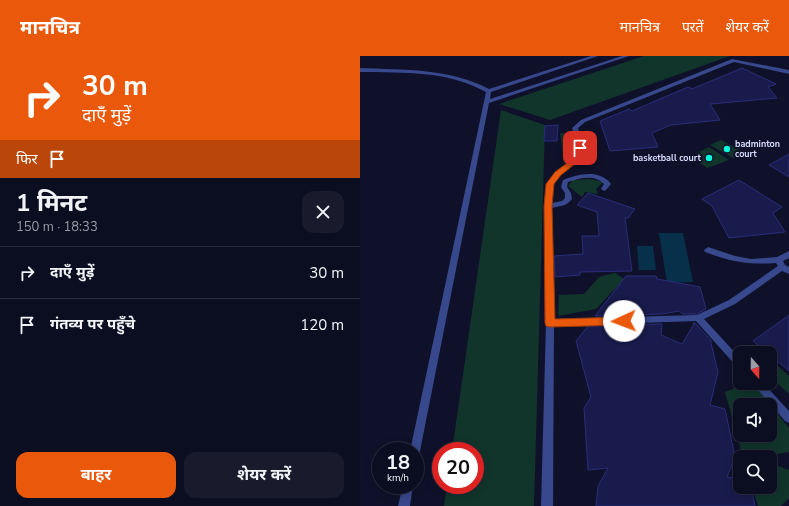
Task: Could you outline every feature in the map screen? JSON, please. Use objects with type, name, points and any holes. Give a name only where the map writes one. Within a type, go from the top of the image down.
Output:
[{"type":"street","points":[[360,70],[438,74],[468,80],[489,91],[596,56]]},
{"type":"street","points":[[487,102],[627,56]]},
{"type":"street","points":[[547,506],[550,323],[548,206],[550,184],[558,174],[573,162],[580,148],[575,128],[583,121],[734,60],[789,72]]},
{"type":"street","points":[[417,442],[489,91]]},
{"type":"street","points":[[548,206],[564,203],[569,199],[568,193],[564,187],[565,181],[574,178],[597,176],[604,179],[608,184],[604,189]]},
{"type":"street","points":[[708,250],[732,260],[783,266]]},
{"type":"street","points":[[550,323],[698,318],[732,302],[783,266],[789,254]]},
{"type":"street","points":[[698,318],[733,356]]},
{"type":"street","points":[[763,390],[789,418]]},
{"type":"street","points":[[404,506],[406,494]]},
{"type":"green space","points":[[644,56],[730,56],[550,120],[499,104]]},
{"type":"green space","points":[[501,110],[545,125],[534,506],[444,506],[446,494],[484,494],[484,442],[453,442]]},
{"type":"green space","points":[[560,133],[573,135],[576,148],[564,165]]},
{"type":"green space","name":"badminton court","points":[[721,140],[744,152],[733,158],[710,145]]},
{"type":"green space","name":"basketball court","points":[[709,147],[729,160],[707,168],[691,156]]},
{"type":"green space","points":[[590,179],[603,182],[596,189],[598,194],[585,192],[582,197],[568,186],[573,180]]},
{"type":"green space","points":[[615,273],[624,279],[596,309],[558,316],[559,295],[584,294],[599,277]]},
{"type":"green space","points":[[777,365],[789,376],[789,394],[777,383]]},
{"type":"green space","points":[[733,389],[759,390],[765,398],[733,398],[733,421],[725,392]]},
{"type":"green space","points":[[777,413],[789,428],[789,452],[777,454],[777,450],[741,450],[739,442],[777,442]]},
{"type":"green space","points":[[777,466],[789,470],[789,498],[781,506],[758,506],[754,494],[777,494]]},
{"type":"water","points":[[659,233],[683,233],[693,282],[667,283]]},
{"type":"water","points":[[637,246],[653,246],[656,270],[639,270]]},
{"type":"building","points":[[742,68],[776,84],[768,87],[777,98],[710,104],[720,120],[671,125],[652,133],[658,147],[610,151],[600,121],[629,109],[632,111],[688,87],[692,89]]},
{"type":"building","points":[[558,125],[557,141],[544,141],[545,126]]},
{"type":"building","points":[[789,154],[789,177],[769,165]]},
{"type":"building","points":[[739,180],[782,207],[773,213],[785,232],[729,238],[712,206],[702,199]]},
{"type":"building","points":[[588,193],[635,209],[628,218],[625,218],[632,271],[580,272],[580,275],[555,277],[554,256],[583,254],[582,236],[599,236],[597,212],[577,205]]},
{"type":"building","points":[[626,276],[656,276],[657,279],[700,287],[706,309],[697,314],[683,314],[679,311],[662,314],[595,316]]},
{"type":"building","points":[[789,315],[789,371],[777,361],[777,346],[759,346],[753,341]]},
{"type":"building","points":[[693,323],[695,323],[711,340],[718,372],[710,405],[725,409],[734,450],[733,462],[727,477],[733,478],[733,494],[752,494],[755,506],[596,506],[598,486],[608,468],[588,470],[584,408],[591,397],[576,341],[588,326],[662,324],[661,335],[682,344],[694,324]]},
{"type":"place","name":"badminton court","points":[[727,149]]},
{"type":"place","name":"basketball court","points":[[709,158]]},
{"type":"route","points":[[580,148],[573,162],[558,174],[550,184],[548,206],[550,323],[624,321]]}]
